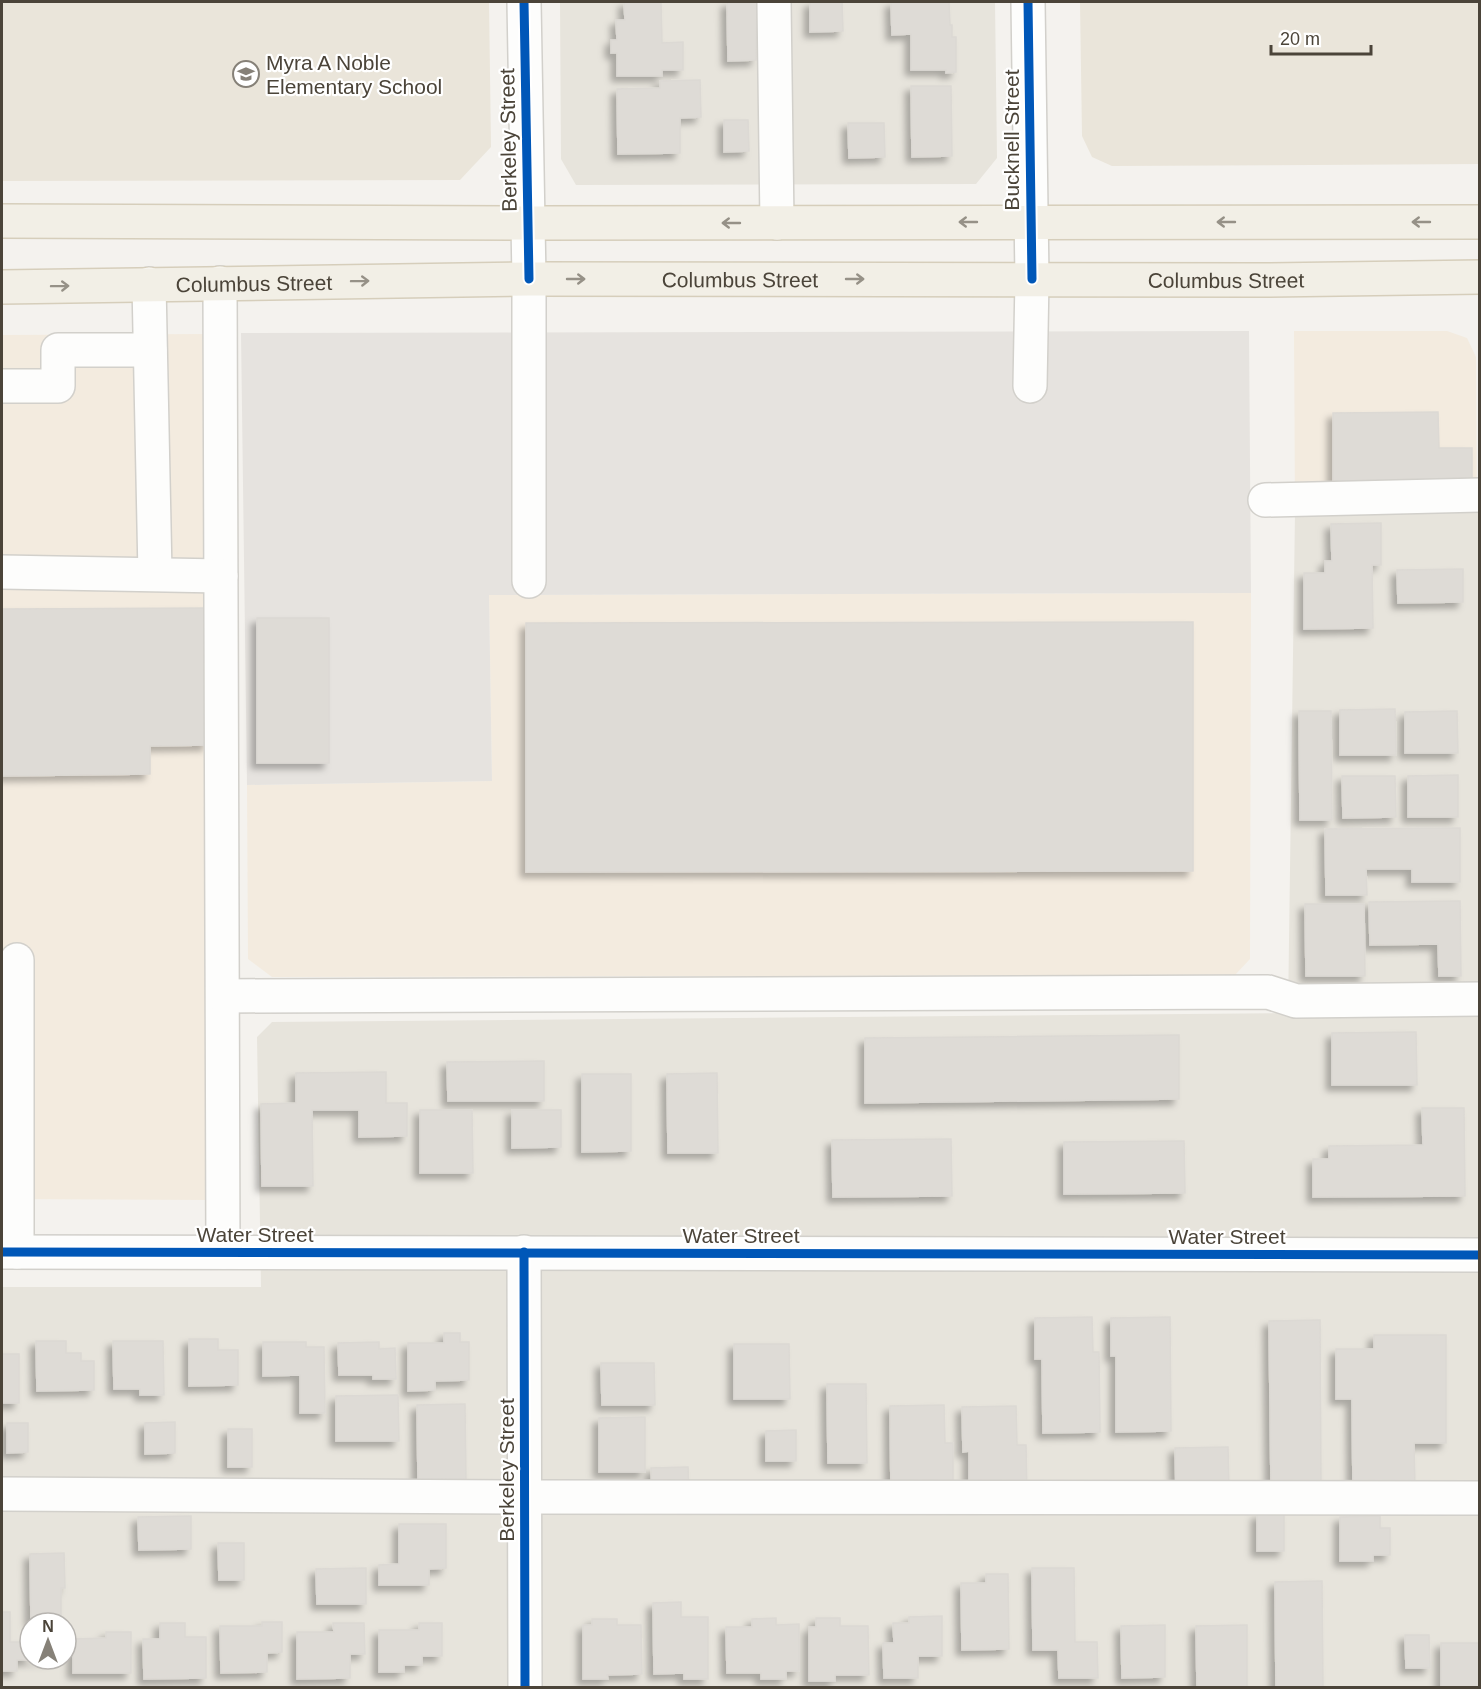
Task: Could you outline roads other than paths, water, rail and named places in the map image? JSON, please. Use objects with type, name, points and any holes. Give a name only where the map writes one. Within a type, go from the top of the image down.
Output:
[{"type":"main road","points":[[2,220],[528,223],[1479,222]]},
{"type":"main road","name":"Columbus Street","points":[[2,287],[529,279],[1264,280],[1479,277]]},
{"type":"street","name":"Berkeley Street","points":[[524,2],[529,279],[530,581]]},
{"type":"street","points":[[774,2],[777,223]]},
{"type":"street","name":"Bucknell Street","points":[[1029,2],[1032,279],[1030,386]]},
{"type":"street","points":[[220,283],[223,1252]]},
{"type":"street","points":[[149,284],[155,574]]},
{"type":"street","points":[[2,386],[58,386],[58,350],[150,350]]},
{"type":"street","points":[[1265,500],[1479,495]]},
{"type":"street","points":[[2,572],[221,576]]},
{"type":"street","points":[[9,1252],[9,1172],[17,960]]},
{"type":"street","points":[[223,996],[1268,992],[1296,1001],[1479,999]]},
{"type":"street","name":"Water Street","points":[[9,1252],[1479,1255]]},
{"type":"street","name":"Berkeley Street","points":[[524,1252],[525,1688]]},
{"type":"street","points":[[2,1494],[1479,1498]]},
{"type":"place","name":"Myra A Noble Elementary School","points":[[246,74]]}]
